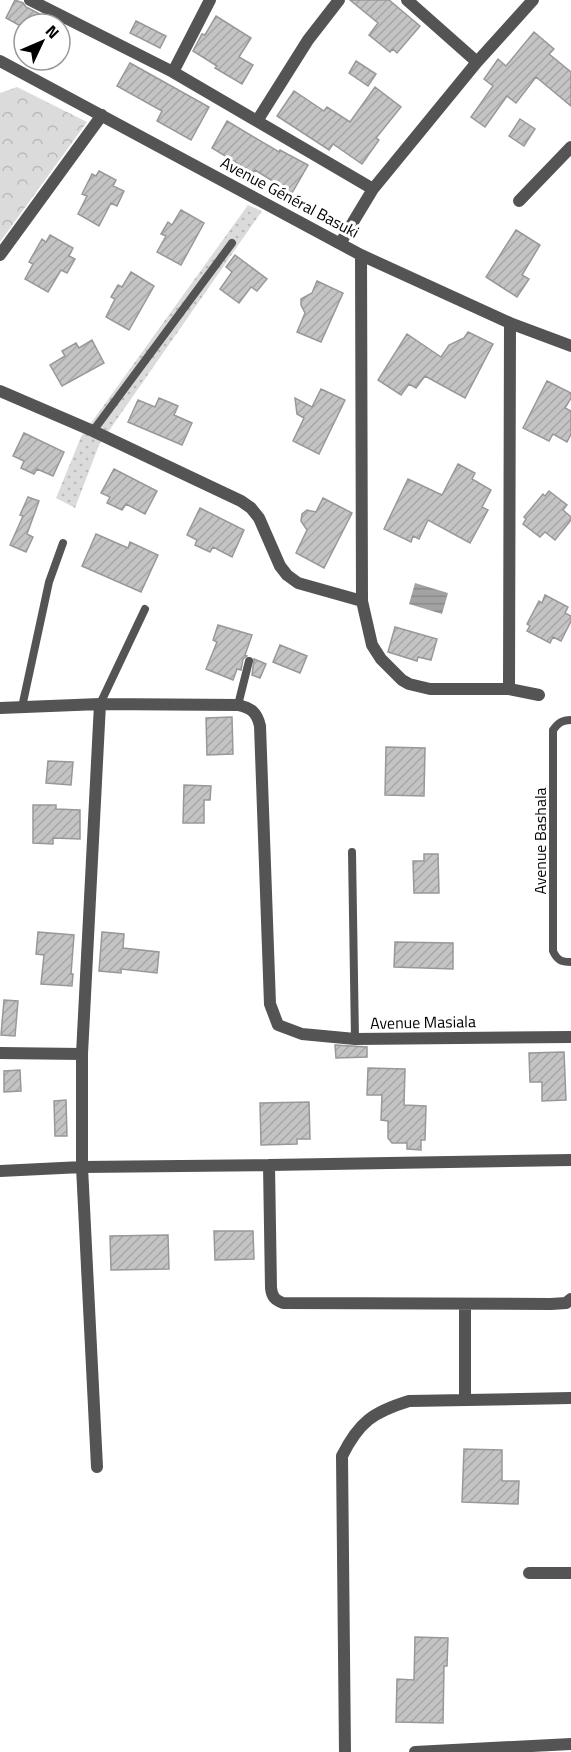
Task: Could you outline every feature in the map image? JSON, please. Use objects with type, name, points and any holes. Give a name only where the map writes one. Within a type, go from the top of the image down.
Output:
[{"type":"street","points":[[30,0],[173,72],[373,189]]},
{"type":"street","points":[[173,72],[210,0]]},
{"type":"street","points":[[257,121],[308,40],[339,0]]},
{"type":"street","points":[[406,0],[477,62]]},
{"type":"street","points":[[341,242],[373,189],[477,62],[533,0]]},
{"type":"street","name":"Avenue Général Basuki","points":[[0,61],[362,255],[510,323],[571,346]]},
{"type":"street","points":[[0,255],[102,115]]},
{"type":"street","points":[[519,201],[565,161],[571,147]]},
{"type":"street","points":[[362,255],[362,601],[372,645],[381,659],[409,684],[430,689],[509,689],[539,695]]},
{"type":"street","points":[[509,689],[510,323]]},
{"type":"street","points":[[0,391],[93,431],[241,501],[259,518],[280,566],[287,575],[298,583],[362,601]]},
{"type":"street","points":[[98,1467],[82,1167],[82,1054],[100,704]]},
{"type":"street","points":[[0,708],[100,704],[238,705]]},
{"type":"street","name":"Avenue Masiala","points":[[238,705],[250,708],[258,716],[260,726],[270,1004],[278,1025],[302,1034],[355,1039],[571,1036]]},
{"type":"street","points":[[0,1053],[82,1054]]},
{"type":"street","points":[[0,1171],[82,1167],[571,1160]]},
{"type":"street","points":[[269,1166],[271,1288],[272,1295],[277,1301],[283,1303],[465,1305],[551,1304],[566,1303],[571,1299]]},
{"type":"street","points":[[465,1305],[465,1400]]},
{"type":"street","points":[[345,1752],[342,1456],[351,1438],[363,1423],[385,1408],[409,1401],[571,1398]]},
{"type":"street","points":[[529,1573],[571,1574]]},
{"type":"street","points":[[415,1752],[571,1744]]},
{"type":"lane","points":[[93,431],[232,243]]},
{"type":"lane","points":[[22,707],[49,582],[63,543]]},
{"type":"lane","points":[[100,704],[145,609]]},
{"type":"lane","points":[[238,705],[249,661]]},
{"type":"lane","name":"Avenue Bashala","points":[[571,720],[557,724],[553,730],[553,951],[556,958],[562,962],[571,962]]},
{"type":"lane","points":[[352,852],[355,1039]]},
{"type":"green space","points":[[17,87],[87,122],[0,242],[0,93]]},
{"type":"green space","points":[[248,205],[262,211],[99,445],[75,508],[56,498],[81,437]]},
{"type":"shaded area","points":[[415,583],[448,593],[442,614],[409,604]]},
{"type":"building","points":[[15,0],[36,12],[12,12],[12,21],[6,18]]},
{"type":"building","points":[[350,0],[389,0],[420,26],[397,53],[393,49],[390,52],[369,35],[378,23]]},
{"type":"building","points":[[216,16],[251,38],[239,57],[253,65],[242,84],[215,68],[217,66],[193,51],[202,34],[205,35]]},
{"type":"building","points":[[136,21],[166,36],[160,48],[130,33]]},
{"type":"building","points":[[534,32],[554,49],[549,54],[571,72],[571,106],[536,77],[516,103],[507,96],[485,127],[471,117],[493,86],[484,79],[498,59],[506,66]]},
{"type":"building","points":[[356,61],[376,74],[368,86],[349,73]]},
{"type":"building","points":[[130,63],[209,107],[191,140],[157,121],[162,111],[117,86]]},
{"type":"building","points":[[375,87],[401,107],[376,138],[379,140],[362,164],[333,144],[329,150],[277,116],[294,91],[324,111],[327,107],[350,122]]},
{"type":"building","points":[[520,119],[535,129],[524,146],[509,136]]},
{"type":"building","points":[[227,121],[279,152],[280,150],[308,165],[292,193],[255,170],[253,173],[212,148]]},
{"type":"building","points":[[99,171],[116,180],[113,186],[124,191],[117,206],[111,203],[99,226],[78,214],[87,196],[82,194],[92,174],[96,176]]},
{"type":"building","points":[[181,210],[204,223],[181,265],[157,252],[166,236],[161,234],[168,222],[172,225]]},
{"type":"building","points":[[516,230],[540,245],[522,275],[529,279],[517,297],[486,277]]},
{"type":"building","points":[[50,235],[73,248],[69,256],[75,259],[67,273],[61,270],[48,292],[25,279],[33,264],[29,262],[42,239],[46,242]]},
{"type":"building","points":[[235,255],[267,279],[257,291],[251,287],[239,303],[220,289],[232,272],[226,267]]},
{"type":"building","points":[[131,272],[154,286],[129,330],[106,317],[115,299],[111,297],[118,285],[122,287]]},
{"type":"building","points":[[317,281],[343,293],[321,342],[297,332],[305,313],[301,299],[312,293]]},
{"type":"building","points":[[468,332],[493,344],[465,398],[425,376],[416,388],[409,384],[401,395],[378,380],[407,334],[441,357],[449,345],[464,338]]},
{"type":"building","points":[[92,340],[104,363],[62,386],[50,365],[65,356],[62,351],[76,343],[79,348]]},
{"type":"building","points":[[547,381],[571,393],[571,398],[565,408],[571,411],[571,434],[567,442],[553,434],[549,441],[523,428]]},
{"type":"building","points":[[321,389],[345,400],[319,454],[293,441],[304,418],[297,414],[295,398],[312,407]]},
{"type":"building","points":[[159,398],[178,406],[174,415],[192,423],[182,445],[128,422],[138,400],[155,407]]},
{"type":"building","points":[[24,433],[64,452],[53,476],[37,469],[34,474],[21,468],[24,461],[13,456]]},
{"type":"building","points":[[458,464],[475,473],[472,479],[491,490],[482,507],[488,510],[470,543],[428,520],[419,539],[413,536],[411,542],[384,529],[408,479],[442,495]]},
{"type":"building","points":[[114,469],[157,491],[145,514],[126,504],[122,510],[107,503],[110,497],[101,493]]},
{"type":"building","points":[[549,491],[567,505],[563,510],[571,517],[555,540],[545,532],[540,537],[523,524],[526,519],[524,517],[543,494],[545,496]]},
{"type":"building","points":[[28,497],[39,501],[27,534],[33,537],[26,552],[10,545],[23,516],[20,515]]},
{"type":"building","points":[[323,498],[352,513],[324,568],[296,553],[307,530],[301,521],[302,514],[307,510],[316,512]]},
{"type":"building","points":[[200,508],[244,530],[232,557],[213,547],[210,552],[195,545],[197,540],[187,535]]},
{"type":"building","points":[[96,534],[128,548],[130,542],[158,555],[141,592],[82,566]]},
{"type":"building","points":[[545,595],[568,607],[565,613],[571,616],[571,621],[561,641],[553,637],[550,643],[527,631],[530,626],[527,624],[539,601],[542,603]]},
{"type":"building","points":[[218,625],[252,635],[245,655],[247,656],[243,659],[241,670],[237,669],[233,680],[206,669],[217,642],[213,640]]},
{"type":"building","points":[[395,627],[437,639],[431,660],[418,657],[417,661],[388,652]]},
{"type":"building","points":[[280,645],[307,656],[300,673],[273,662]]},
{"type":"building","points":[[254,659],[266,664],[260,678],[252,675]]},
{"type":"building","points":[[232,717],[233,754],[207,755],[206,718]]},
{"type":"building","points":[[386,747],[425,748],[424,796],[385,795]]},
{"type":"building","points":[[48,761],[73,762],[71,785],[46,783]]},
{"type":"building","points":[[184,785],[211,786],[210,800],[204,800],[204,823],[183,823]]},
{"type":"building","points":[[33,805],[56,805],[56,809],[80,810],[80,839],[53,838],[53,844],[33,843]]},
{"type":"building","points":[[424,854],[438,854],[439,893],[414,893],[413,861],[424,861]]},
{"type":"building","points":[[38,932],[74,935],[72,986],[41,984],[44,955],[36,954]]},
{"type":"building","points":[[102,932],[124,934],[123,948],[159,952],[157,973],[121,969],[121,973],[99,971]]},
{"type":"building","points":[[395,942],[453,943],[453,969],[394,967]]},
{"type":"building","points":[[4,1000],[18,1001],[15,1036],[1,1035]]},
{"type":"building","points":[[335,1045],[367,1047],[367,1057],[336,1058]]},
{"type":"building","points":[[564,1052],[566,1100],[542,1101],[542,1082],[530,1082],[529,1053]]},
{"type":"building","points":[[368,1068],[405,1069],[404,1105],[426,1106],[425,1140],[421,1140],[421,1150],[407,1149],[407,1143],[392,1143],[388,1138],[388,1121],[381,1120],[382,1095],[367,1095]]},
{"type":"building","points":[[20,1070],[21,1091],[4,1092],[4,1071]]},
{"type":"building","points":[[66,1100],[67,1136],[55,1136],[54,1101]]},
{"type":"building","points":[[309,1102],[310,1139],[297,1139],[297,1144],[261,1145],[260,1103]]},
{"type":"building","points":[[214,1231],[253,1231],[254,1259],[215,1260]]},
{"type":"building","points":[[168,1235],[169,1269],[111,1270],[110,1236]]},
{"type":"building","points":[[464,1449],[502,1450],[502,1481],[519,1481],[518,1504],[462,1502]]},
{"type":"building","points":[[415,1637],[448,1638],[447,1666],[444,1666],[443,1723],[396,1722],[397,1679],[414,1680]]}]
